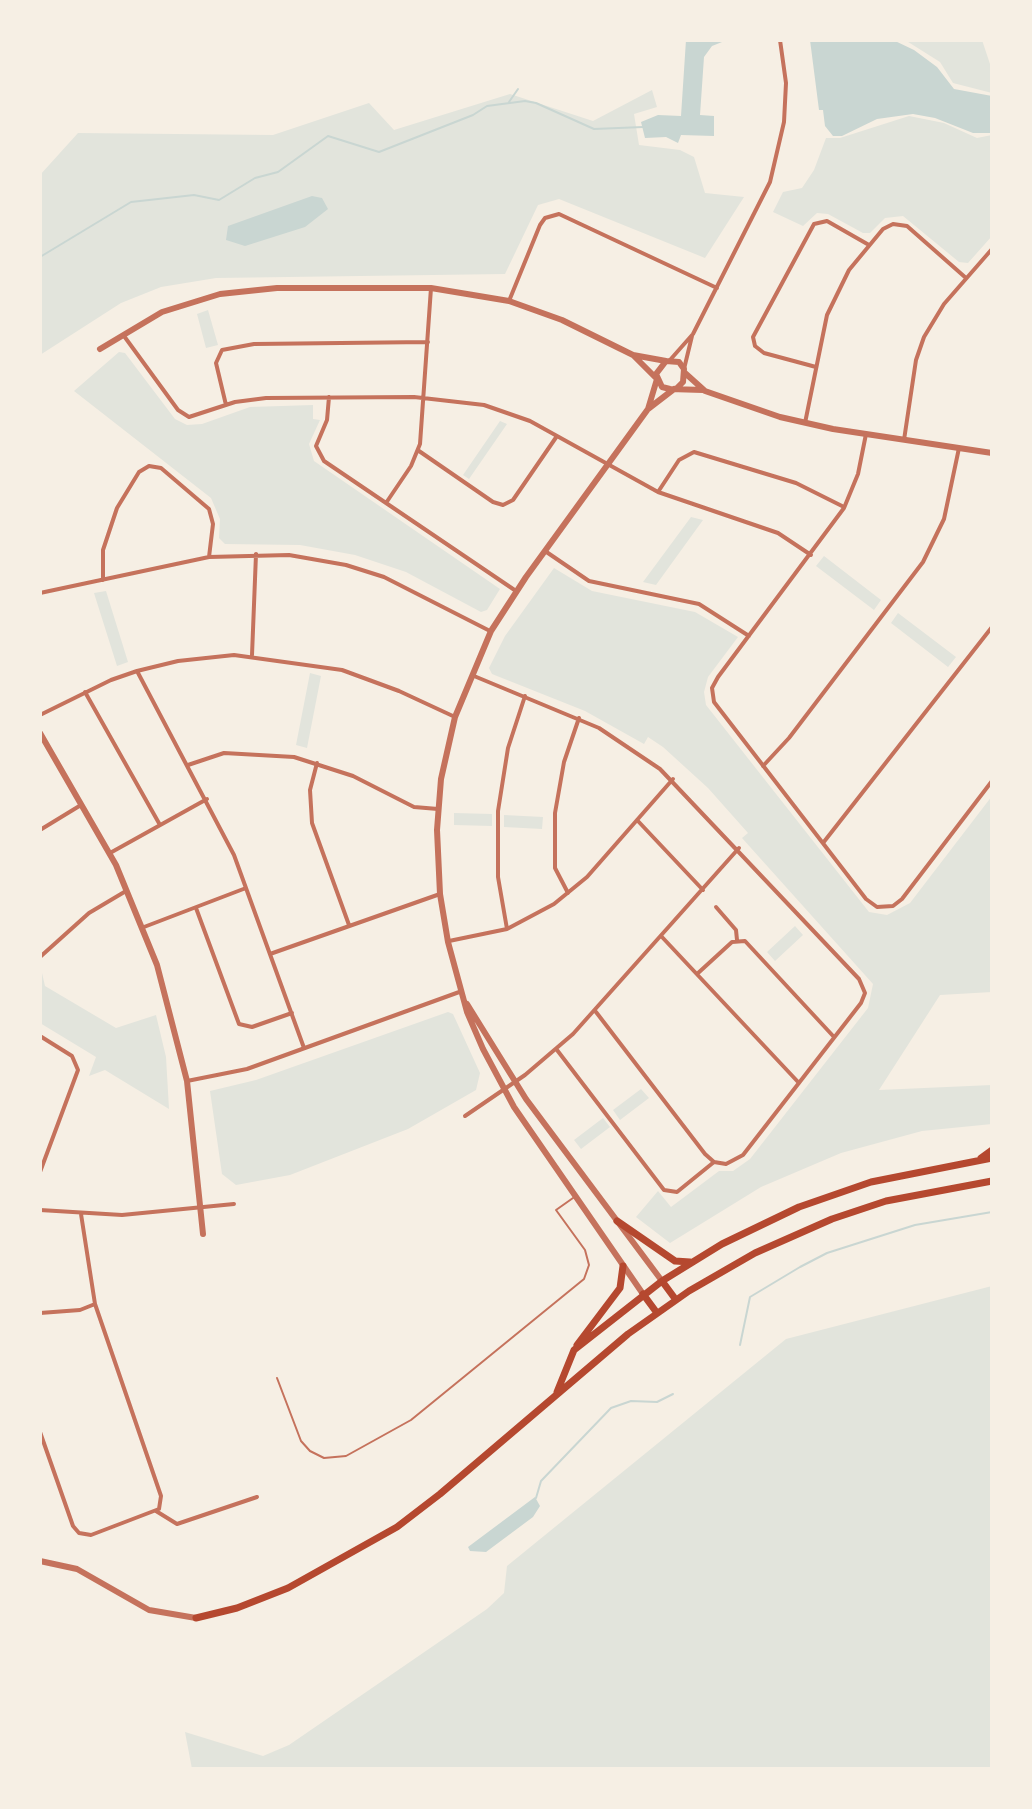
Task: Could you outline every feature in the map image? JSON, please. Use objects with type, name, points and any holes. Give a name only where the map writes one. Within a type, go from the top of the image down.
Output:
[{"type":"main road","points":[[979,1159],[992,1150]]},
{"type":"main road","points":[[574,1350],[643,1294],[690,1262],[763,1223],[829,1196],[892,1176],[992,1158]]},
{"type":"main road","points":[[196,1618],[237,1608],[288,1588],[368,1545],[440,1494],[657,1313],[755,1253],[829,1220],[886,1201],[992,1181]]},
{"type":"main road","points":[[617,1221],[675,1261],[690,1262]]},
{"type":"main road","points":[[551,1400],[566,1377],[574,1350],[620,1288],[623,1266]]},
{"type":"main road","points":[[662,1281],[676,1300]]},
{"type":"main road","points":[[643,1294],[657,1313]]},
{"type":"street","points":[[643,1294],[504,1090],[472,1023],[448,942],[440,894],[438,809],[455,717],[470,674],[491,631],[544,550],[648,409],[683,382],[693,334],[765,196],[776,164],[786,83],[780,40]]},
{"type":"street","points":[[509,301],[540,225],[545,218],[559,214],[717,288]]},
{"type":"street","points":[[816,367],[764,353],[755,346],[753,337],[814,224],[827,221],[869,245]]},
{"type":"street","points":[[805,423],[820,340],[833,301],[869,245],[888,225],[902,224],[966,278]]},
{"type":"street","points":[[904,440],[918,350],[931,323],[992,249]]},
{"type":"street","points":[[386,503],[418,451],[431,288]]},
{"type":"street","points":[[100,349],[122,333],[188,302],[234,292],[431,288],[509,301],[562,320],[633,355],[679,362],[705,391]]},
{"type":"street","points":[[122,333],[183,415],[194,418],[226,405],[266,398],[455,399],[494,408],[557,436],[658,492],[778,533],[811,555]]},
{"type":"street","points":[[648,409],[656,370],[693,334]]},
{"type":"street","points":[[226,405],[216,363],[222,350],[254,344],[428,342]]},
{"type":"street","points":[[633,355],[662,387],[705,391],[805,423],[992,453]]},
{"type":"street","points":[[329,397],[327,420],[316,441],[318,454],[516,591]]},
{"type":"street","points":[[866,434],[858,474],[844,508],[714,683],[712,697],[870,903],[885,908],[893,906],[992,781]]},
{"type":"street","points":[[418,451],[493,502],[503,505],[513,500],[557,436]]},
{"type":"street","points":[[763,766],[789,738],[923,562],[944,519],[959,448]]},
{"type":"street","points":[[658,492],[679,460],[694,452],[796,483],[844,508]]},
{"type":"street","points":[[103,580],[103,550],[117,508],[139,472],[149,466],[161,468],[209,509],[213,524],[209,557]]},
{"type":"street","points":[[544,550],[589,581],[699,604],[749,636]]},
{"type":"street","points":[[40,593],[209,557],[256,554],[318,559],[367,571],[423,594],[491,631]]},
{"type":"street","points":[[252,655],[256,554]]},
{"type":"street","points":[[823,843],[992,627]]},
{"type":"street","points":[[40,715],[137,671],[178,661],[252,655],[356,674],[455,717]]},
{"type":"street","points":[[137,671],[207,799],[246,888],[304,1048]]},
{"type":"street","points":[[470,674],[579,718],[618,738],[673,779],[863,983],[864,998],[740,1158],[731,1163],[714,1162],[677,1192],[664,1190],[557,1049]]},
{"type":"street","points":[[85,692],[160,825]]},
{"type":"street","points":[[507,929],[498,877],[498,811],[505,763],[525,696]]},
{"type":"street","points":[[568,893],[555,868],[554,821],[561,773],[579,718]]},
{"type":"street","points":[[40,733],[110,853],[144,927],[169,1004],[187,1081],[203,1234]]},
{"type":"street","points":[[188,765],[208,755],[236,752],[281,755],[353,776],[404,803],[438,809]]},
{"type":"street","points":[[317,763],[310,790],[312,823],[349,925]]},
{"type":"street","points":[[448,942],[507,929],[540,913],[568,893],[673,779]]},
{"type":"street","points":[[110,853],[207,799]]},
{"type":"street","points":[[40,830],[83,804]]},
{"type":"street","points":[[637,820],[703,890]]},
{"type":"street","points":[[465,1116],[515,1083],[596,1012],[739,848]]},
{"type":"street","points":[[144,927],[246,888]]},
{"type":"street","points":[[40,957],[79,920],[128,890]]},
{"type":"street","points":[[270,954],[440,894]]},
{"type":"street","points":[[716,907],[736,930],[737,940]]},
{"type":"street","points":[[196,908],[239,1024],[252,1027],[292,1013]]},
{"type":"street","points":[[662,937],[799,1083]]},
{"type":"street","points":[[737,940],[749,944],[834,1037]]},
{"type":"street","points":[[697,974],[737,940]]},
{"type":"street","points":[[187,1081],[247,1069],[462,991]]},
{"type":"street","points":[[467,1004],[515,1083],[662,1281]]},
{"type":"street","points":[[596,1012],[714,1162]]},
{"type":"street","points":[[40,1036],[72,1056],[78,1070],[40,1172]]},
{"type":"street","points":[[40,1210],[81,1214],[162,1214],[234,1204]]},
{"type":"street","points":[[81,1214],[95,1304],[161,1496],[156,1511]]},
{"type":"street","points":[[40,1313],[80,1310],[95,1304]]},
{"type":"street","points":[[40,1432],[72,1525],[79,1533],[91,1535],[156,1511]]},
{"type":"street","points":[[156,1511],[177,1524],[257,1497]]},
{"type":"street","points":[[40,1561],[77,1569],[149,1610],[196,1618]]},
{"type":"lane","points":[[277,1378],[301,1441],[310,1451],[324,1458],[346,1456],[411,1420],[584,1279],[587,1257],[556,1210],[577,1195]]},
{"type":"shaded area","points":[[686,40],[727,40],[712,46],[704,57],[700,115],[714,116],[714,136],[681,135],[678,143],[666,137],[645,138],[641,122],[658,115],[681,116]]},
{"type":"shaded area","points":[[810,40],[893,40],[914,50],[937,67],[954,89],[992,96],[992,133],[973,133],[935,118],[913,114],[877,119],[842,136],[833,136],[825,126],[823,110],[819,110]]},
{"type":"shaded area","points":[[905,40],[982,40],[992,70],[992,93],[953,83],[940,62]]},
{"type":"shaded area","points":[[652,90],[657,107],[634,114],[639,145],[680,150],[694,157],[705,193],[744,197],[705,258],[559,199],[538,205],[505,274],[216,278],[161,287],[121,303],[40,355],[40,175],[78,133],[273,135],[369,103],[394,130],[510,94],[593,121]]},
{"type":"shaded area","points":[[909,116],[944,123],[977,138],[992,135],[992,236],[968,263],[959,262],[903,216],[885,218],[870,233],[863,233],[828,214],[817,213],[803,226],[773,212],[783,192],[802,188],[814,170],[826,138],[840,138]]},
{"type":"shaded area","points":[[312,196],[322,198],[328,209],[305,227],[245,246],[226,240],[228,226]]},
{"type":"shaded area","points":[[208,310],[218,345],[206,348],[197,314]]},
{"type":"shaded area","points":[[119,352],[125,353],[175,419],[187,425],[202,424],[250,407],[313,405],[313,419],[320,420],[309,444],[314,461],[500,589],[487,610],[481,612],[406,572],[355,555],[300,545],[225,544],[219,538],[220,519],[211,498],[74,391]]},
{"type":"shaded area","points":[[500,421],[507,424],[469,479],[463,475]]},
{"type":"shaded area","points":[[691,517],[703,520],[656,585],[643,582]]},
{"type":"shaded area","points":[[824,556],[881,600],[874,610],[816,566]]},
{"type":"shaded area","points":[[554,568],[592,591],[695,612],[738,637],[708,677],[704,692],[706,705],[869,912],[887,915],[910,903],[992,796],[992,992],[940,995],[879,1090],[992,1085],[992,1124],[922,1131],[841,1153],[761,1187],[670,1243],[636,1217],[658,1191],[671,1207],[719,1171],[733,1171],[750,1159],[868,1008],[873,984],[742,838],[748,833],[708,788],[663,747],[648,737],[644,744],[585,711],[492,674],[489,668],[505,636]]},
{"type":"shaded area","points":[[106,591],[128,662],[117,666],[94,593]]},
{"type":"shaded area","points":[[898,613],[956,657],[948,667],[891,623]]},
{"type":"shaded area","points":[[310,673],[321,676],[307,748],[296,745]]},
{"type":"shaded area","points":[[454,813],[492,814],[492,826],[454,825]]},
{"type":"shaded area","points":[[504,815],[543,817],[542,829],[504,827]]},
{"type":"shaded area","points":[[795,926],[803,935],[775,961],[767,952]]},
{"type":"shaded area","points":[[42,973],[45,986],[116,1028],[156,1015],[166,1057],[169,1109],[105,1070],[89,1076],[96,1057],[40,1023]]},
{"type":"shaded area","points":[[448,1012],[453,1014],[480,1073],[476,1090],[408,1129],[290,1175],[236,1185],[222,1174],[210,1091],[256,1080]]},
{"type":"shaded area","points":[[641,1089],[649,1098],[620,1120],[613,1110]]},
{"type":"shaded area","points":[[603,1118],[610,1127],[581,1149],[574,1140]]},
{"type":"shaded area","points":[[992,1286],[992,1769],[192,1769],[185,1732],[263,1756],[289,1745],[487,1609],[504,1593],[507,1566],[786,1339]]},
{"type":"shaded area","points":[[535,1497],[540,1506],[533,1517],[486,1552],[470,1551],[468,1547]]},
{"type":"waterway","points":[[509,102],[518,89]]},
{"type":"waterway","points":[[40,257],[131,202],[194,195],[219,200],[255,178],[278,172],[328,136],[379,152],[473,115],[487,106],[525,101],[594,129],[643,127]]},
{"type":"waterway","points":[[740,1345],[750,1297],[800,1267],[827,1253],[915,1225],[992,1212]]},
{"type":"waterway","points":[[536,1498],[541,1481],[611,1408],[631,1401],[657,1402],[673,1394]]}]
